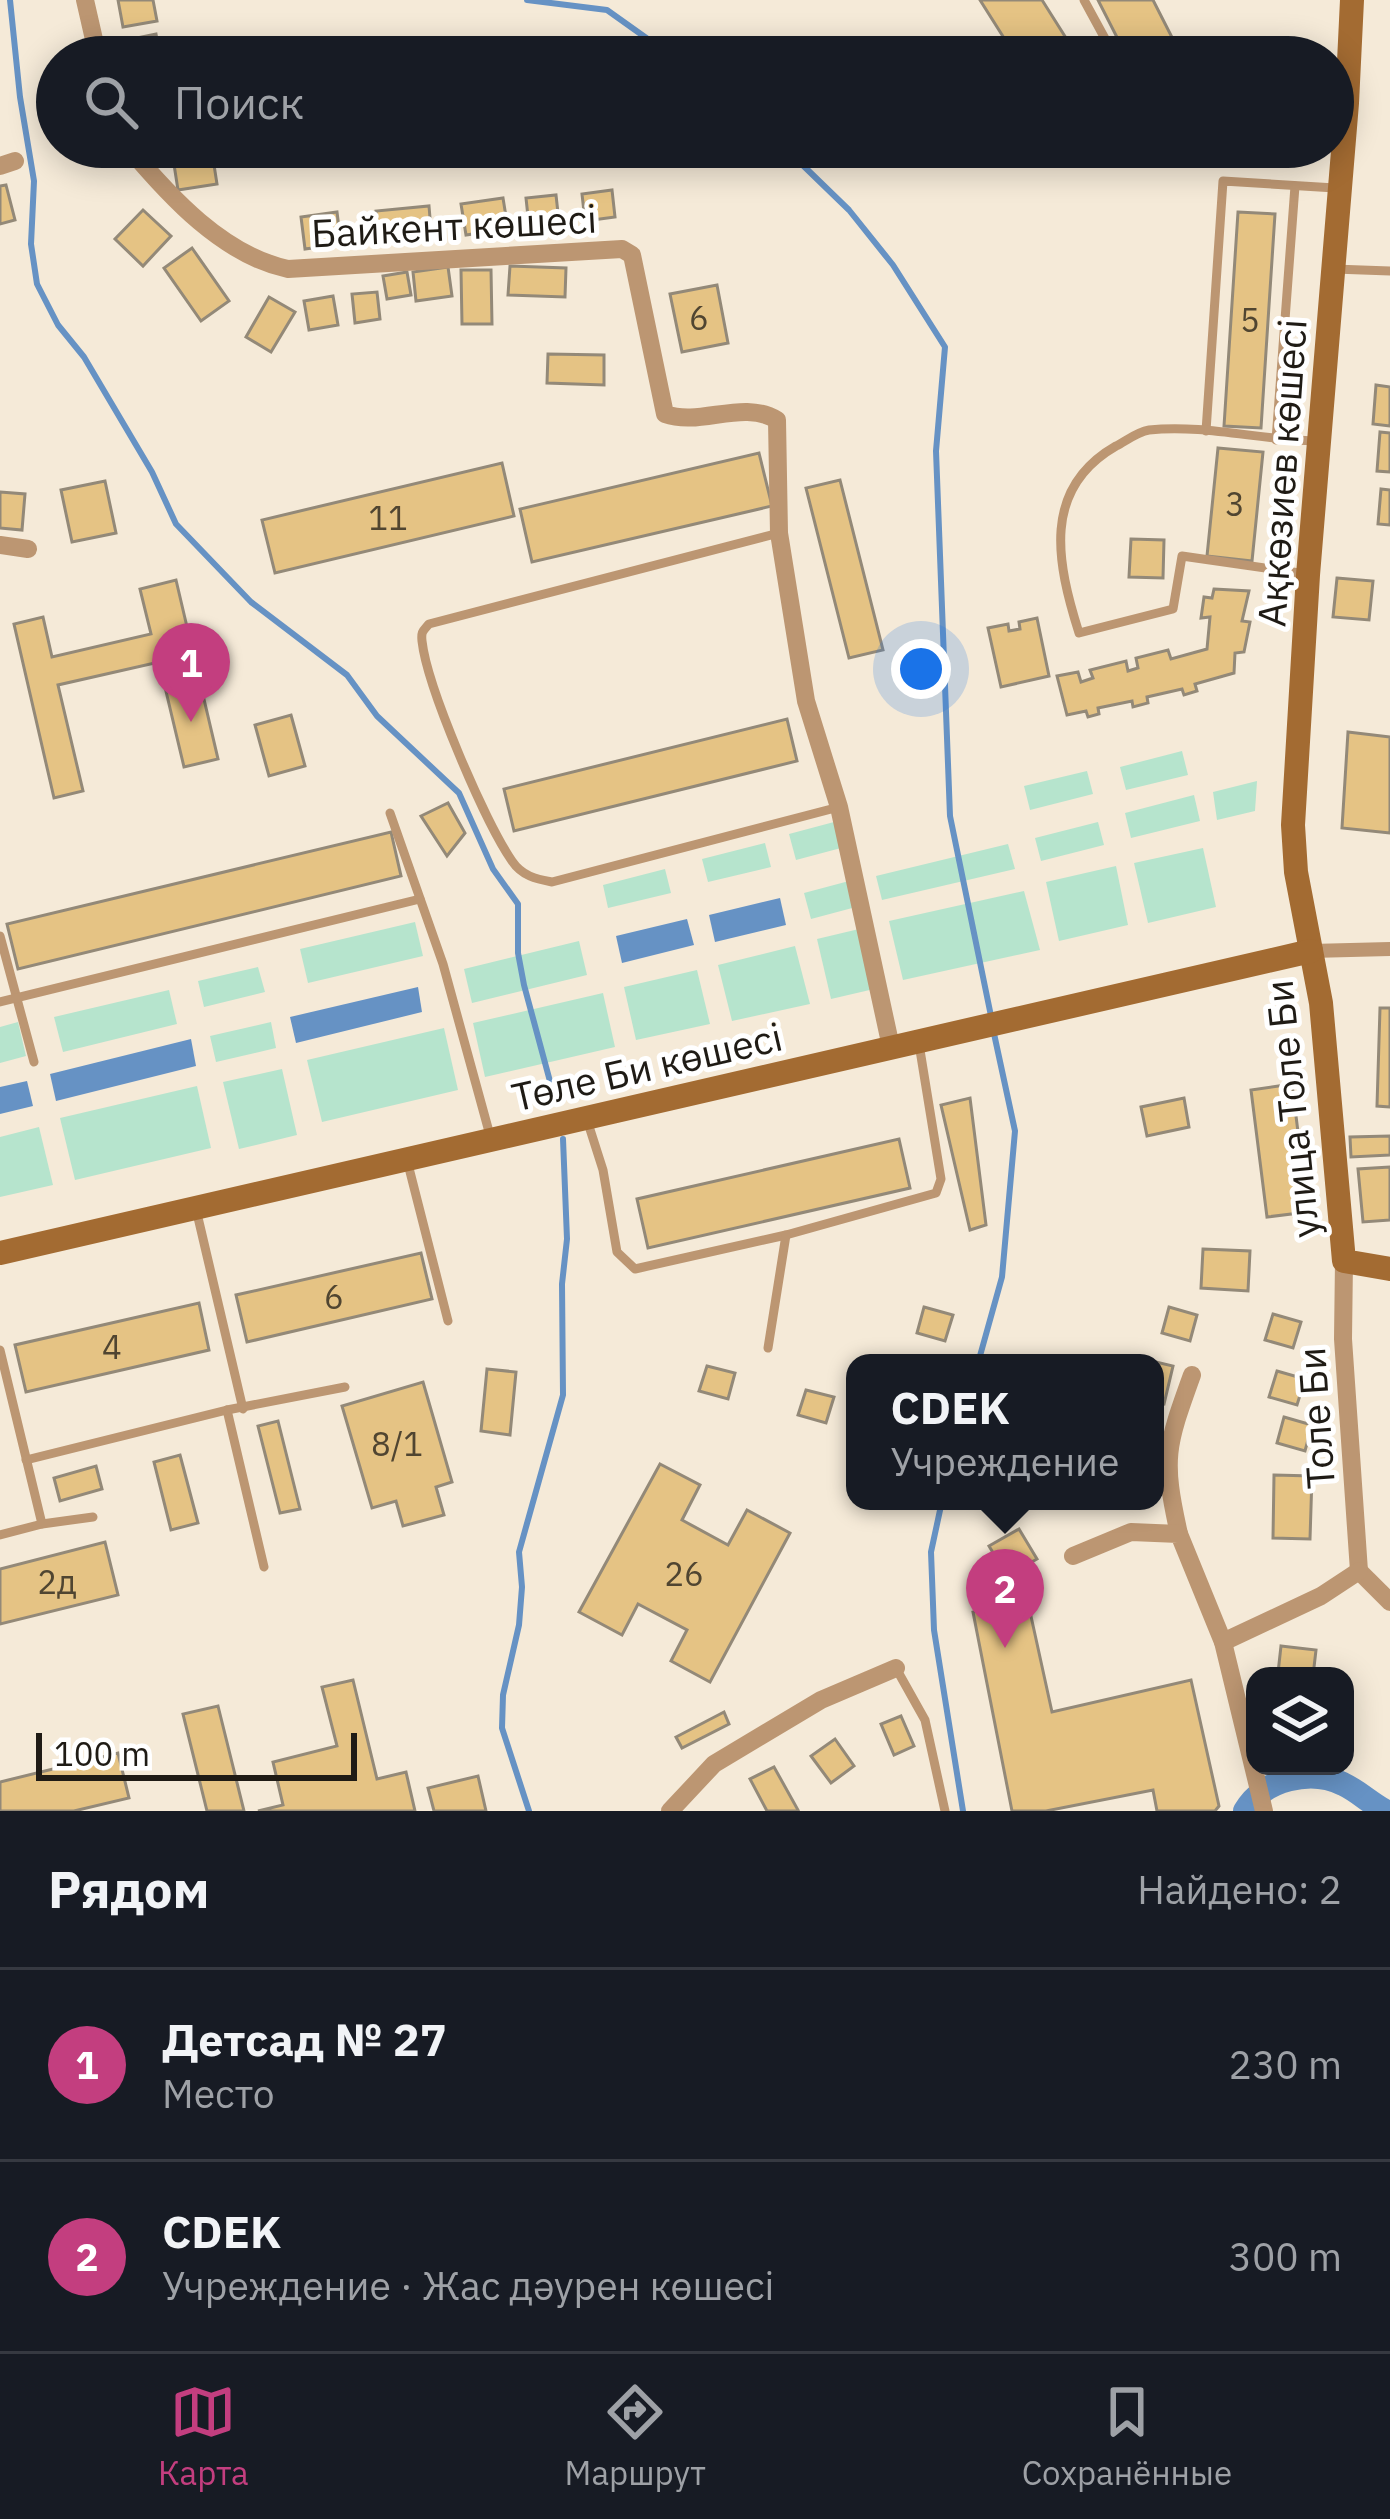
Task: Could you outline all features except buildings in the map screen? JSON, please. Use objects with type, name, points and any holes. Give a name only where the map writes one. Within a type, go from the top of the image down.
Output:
[{"type":"main road","name":"Ақкөзиев көшесі","points":[[1350,36],[1352,0]]},
{"type":"main road","name":"Ақкөзиев көшесі","points":[[1311,951],[1296,872],[1294,825],[1308,574],[1341,168]]},
{"type":"main road","name":"Төле Би көшесі","points":[[0,1253],[1311,951]]},
{"type":"main road","name":"улица Толе Би","points":[[1311,951],[1321,1003],[1344,1261]]},
{"type":"main road","points":[[1344,1261],[1390,1269]]},
{"type":"street","points":[[85,0],[93,36]]},
{"type":"street","name":"Байкент көшесі","points":[[149,168],[214,235],[275,266],[318,268],[622,249],[632,255],[665,414],[680,418],[756,410],[777,421],[779,533],[806,700],[839,807],[891,1047]]},
{"type":"street","points":[[0,545],[28,548]]},
{"type":"street","points":[[1311,951],[1390,949]]},
{"type":"street","name":"Толе Би","points":[[1344,1261],[1343,1339],[1359,1571]]},
{"type":"street","points":[[1192,1375],[1168,1442],[1168,1481],[1180,1534],[1223,1642],[1264,1811]]},
{"type":"street","points":[[1072,1556],[1131,1532],[1180,1534]]},
{"type":"street","points":[[1223,1642],[1321,1596],[1359,1571],[1390,1602]]},
{"type":"street","points":[[670,1811],[714,1764],[820,1700],[896,1668]]},
{"type":"lane","points":[[1084,0],[1104,36]]},
{"type":"lane","points":[[1206,431],[1223,181],[1340,189]]},
{"type":"lane","points":[[1276,440],[1295,186]]},
{"type":"lane","points":[[1334,269],[1390,271]]},
{"type":"lane","points":[[1308,574],[1182,556],[1173,609],[1079,633],[1064,583],[1060,515],[1089,461],[1144,430],[1319,441]]},
{"type":"lane","points":[[779,533],[428,624],[422,642],[470,776],[513,865],[530,878],[552,882],[839,807]]},
{"type":"lane","points":[[390,813],[442,964],[491,1139]]},
{"type":"lane","points":[[0,1002],[420,899]]},
{"type":"lane","points":[[0,936],[34,1063]]},
{"type":"lane","points":[[586,1118],[603,1170],[617,1252],[635,1268],[786,1235],[936,1193],[941,1179],[918,1041]]},
{"type":"lane","points":[[407,1159],[448,1322]]},
{"type":"lane","points":[[196,1208],[243,1408]]},
{"type":"lane","points":[[768,1348],[786,1235]]},
{"type":"lane","points":[[0,1349],[42,1524]]},
{"type":"lane","points":[[26,1460],[227,1410],[345,1387]]},
{"type":"lane","points":[[0,1408],[13,1405]]},
{"type":"lane","points":[[227,1410],[264,1567]]},
{"type":"lane","points":[[0,1535],[93,1517]]},
{"type":"lane","points":[[896,1668],[925,1720],[945,1811]]},
{"type":"green space","points":[[1182,751],[1188,775],[1126,790],[1120,767]]},
{"type":"green space","points":[[1087,771],[1093,794],[1030,810],[1024,786]]},
{"type":"green space","points":[[1257,781],[1255,811],[1217,820],[1213,792]]},
{"type":"green space","points":[[1194,795],[1200,821],[1131,838],[1125,813]]},
{"type":"green space","points":[[834,822],[841,848],[796,860],[789,834]]},
{"type":"green space","points":[[1098,822],[1104,845],[1041,861],[1035,838]]},
{"type":"green space","points":[[765,843],[771,867],[708,882],[702,859]]},
{"type":"green space","points":[[1008,844],[1015,869],[882,900],[876,876]]},
{"type":"green space","points":[[1203,848],[1216,907],[1148,923],[1134,863]]},
{"type":"green space","points":[[1116,866],[1128,925],[1059,941],[1046,882]]},
{"type":"green space","points":[[665,869],[671,893],[608,908],[603,885]]},
{"type":"green space","points":[[849,881],[856,907],[811,919],[804,893]]},
{"type":"green space","points":[[1024,891],[1040,950],[903,980],[889,921]]},
{"type":"green space","points":[[415,922],[423,956],[308,983],[300,949]]},
{"type":"green space","points":[[859,929],[874,989],[831,999],[817,939]]},
{"type":"green space","points":[[579,941],[587,975],[472,1003],[464,969]]},
{"type":"green space","points":[[795,946],[810,1004],[732,1021],[718,965]]},
{"type":"green space","points":[[258,967],[265,992],[204,1007],[198,981]]},
{"type":"green space","points":[[697,970],[710,1024],[636,1040],[624,987]]},
{"type":"green space","points":[[169,990],[177,1024],[63,1052],[54,1017]]},
{"type":"green space","points":[[603,993],[615,1047],[485,1077],[473,1023]]},
{"type":"green space","points":[[18,1022],[26,1056],[0,1063],[0,1027]]},
{"type":"green space","points":[[271,1022],[276,1048],[216,1062],[210,1036]]},
{"type":"green space","points":[[444,1028],[458,1090],[322,1122],[307,1060]]},
{"type":"green space","points":[[282,1069],[297,1135],[239,1149],[223,1082]]},
{"type":"green space","points":[[197,1086],[211,1148],[75,1180],[60,1118]]},
{"type":"green space","points":[[39,1127],[53,1185],[0,1197],[0,1137]]},
{"type":"water","points":[[780,898],[786,925],[715,942],[709,915]]},
{"type":"water","points":[[687,919],[694,945],[622,963],[616,936]]},
{"type":"water","points":[[418,987],[422,1012],[296,1043],[290,1017]]},
{"type":"water","points":[[191,1039],[196,1066],[56,1101],[50,1074]]},
{"type":"water","points":[[27,1081],[33,1106],[0,1114],[0,1087]]},
{"type":"waterway","points":[[10,0],[34,181],[31,244],[37,284],[152,472],[176,524],[251,602],[347,675],[377,716],[459,793],[493,869],[518,904],[518,953],[551,1085]]},
{"type":"waterway","points":[[527,0],[607,10],[644,36]]},
{"type":"waterway","points":[[806,168],[849,210],[893,265],[945,347],[936,451],[950,816],[991,1016]]},
{"type":"waterway","points":[[981,1354],[1002,1277],[1015,1131],[993,1029]]},
{"type":"waterway","points":[[529,1811],[502,1728],[503,1695],[519,1625],[519,1552],[563,1395],[562,1284],[567,1239],[563,1139]]},
{"type":"waterway","points":[[940,1510],[931,1552],[934,1630],[963,1811]]},
{"type":"waterway","points":[[1245,1811],[1263,1791],[1303,1777],[1343,1784],[1385,1811]]},
{"type":"place","name":"Детсад № 27","points":[[191,722]]},
{"type":"place","name":"CDEK","points":[[1005,1648]]}]
